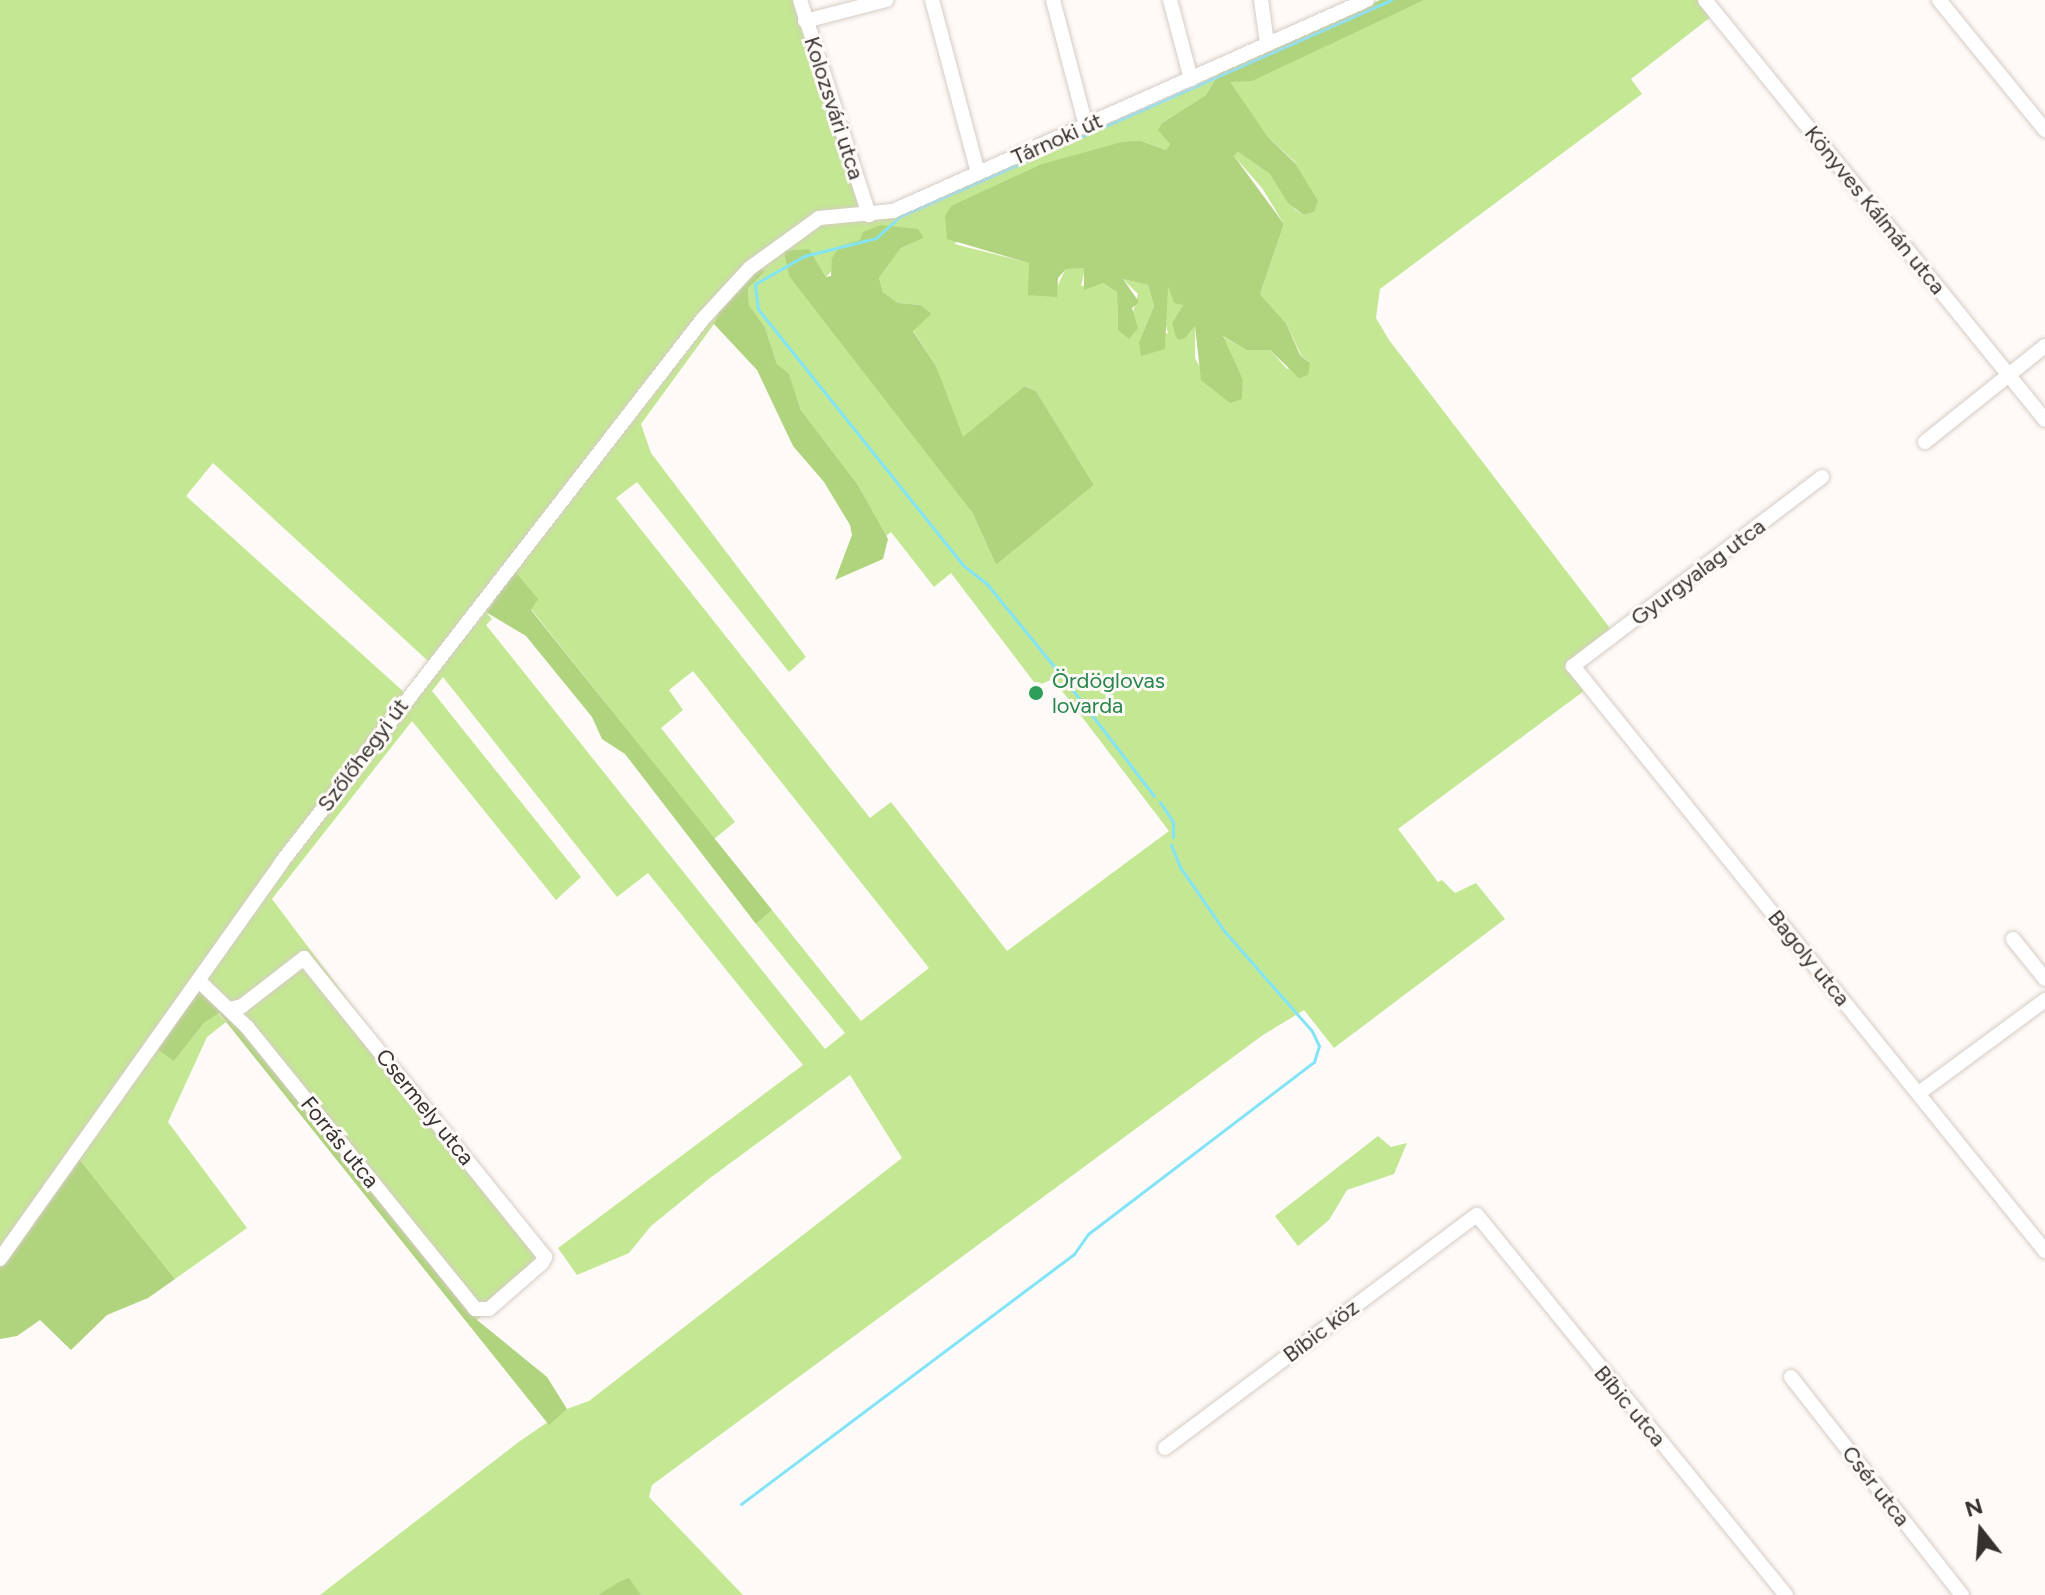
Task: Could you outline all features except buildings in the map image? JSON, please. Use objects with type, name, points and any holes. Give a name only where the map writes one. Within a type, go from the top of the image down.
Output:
[{"type":"street","name":"Kolozsvári utca","points":[[800,0],[869,215]]},
{"type":"street","points":[[805,21],[886,0]]},
{"type":"street","points":[[932,0],[978,173]]},
{"type":"street","points":[[1053,0],[1086,126]]},
{"type":"street","points":[[1170,0],[1191,79]]},
{"type":"street","points":[[1261,0],[1267,43]]},
{"type":"street","name":"Tárnoki út","points":[[750,268],[819,218],[850,212],[869,215],[893,211],[1367,0]]},
{"type":"street","name":"Könyves Kálmán utca","points":[[1705,0],[2045,420]]},
{"type":"street","points":[[1939,0],[2045,130]]},
{"type":"street","name":"Szőlőhegyi út","points":[[0,1259],[281,863],[479,603],[702,320],[750,268]]},
{"type":"street","points":[[1925,442],[2045,346]]},
{"type":"street","name":"Gyurgyalag utca","points":[[1573,666],[1822,477]]},
{"type":"street","name":"Bagoly utca","points":[[1573,666],[2045,1251]]},
{"type":"street","points":[[2013,939],[2045,979]]},
{"type":"street","name":"Csermely utca","points":[[231,1009],[247,1002],[298,958],[308,963],[545,1257],[489,1309],[475,1309]]},
{"type":"street","name":"Forrás utca","points":[[199,981],[231,1009],[475,1309]]},
{"type":"street","points":[[1919,1093],[2045,1000]]},
{"type":"street","name":"Bíbic köz","points":[[1165,1448],[1477,1215]]},
{"type":"street","name":"Bíbic utca","points":[[1477,1215],[1786,1595]]},
{"type":"street","name":"Csér utca","points":[[1791,1377],[1962,1595]]},
{"type":"green space","points":[[0,0],[799,0],[863,215],[1170,100],[1219,73],[1206,95],[1162,123],[1170,144],[1166,150],[1141,141],[1083,153],[954,244],[1030,263],[1029,295],[1058,285],[1066,268],[1085,268],[1081,286],[1103,283],[1117,292],[1118,330],[1132,316],[1138,294],[1123,279],[1148,285],[1154,306],[1139,342],[1168,333],[1163,314],[1168,285],[1183,305],[1172,323],[1178,340],[1195,325],[1195,358],[1212,389],[1242,399],[1243,380],[1222,336],[1246,350],[1270,350],[1287,369],[1310,363],[1301,355],[1286,323],[1260,294],[1284,224],[1262,188],[1234,156],[1238,152],[1270,174],[1295,209],[1304,215],[1314,212],[1295,162],[1268,137],[1229,82],[1424,0],[1699,0],[1712,16],[1631,79],[1642,94],[1380,289],[1376,318],[1389,340],[1613,632],[1577,665],[1592,685],[1398,829],[1438,882],[1442,880],[1455,893],[1476,883],[1505,919],[1334,1048],[1304,1010],[1263,1035],[652,1485],[649,1497],[743,1595],[641,1595],[629,1579],[598,1595],[320,1595],[520,1441],[567,1409],[589,1401],[902,1158],[850,1075],[710,1178],[651,1226],[629,1253],[577,1275],[558,1248],[803,1065],[648,873],[617,897],[443,677],[432,691],[581,877],[556,900],[412,721],[272,899],[547,1264],[477,1320],[232,1014],[199,986],[174,1061],[204,1023],[218,1013],[226,1022],[207,1037],[168,1122],[247,1228],[175,1279],[79,1159],[0,1264]],"holes":[[[924,238],[901,248],[879,278],[883,292],[898,303],[921,305],[930,314],[913,330],[936,366],[953,423],[963,438],[1026,386],[1036,391],[1094,485],[996,565],[972,512],[826,277],[860,240]],[[760,268],[748,288],[749,305],[765,327],[777,364],[789,375],[801,410],[858,485],[886,536],[891,532],[934,587],[951,573],[1037,686],[1053,679],[1169,831],[1007,951],[891,802],[870,818],[616,498],[637,482],[789,672],[806,657],[651,453],[641,424],[714,324],[722,303]],[[213,463],[428,661],[404,692],[186,496]],[[537,599],[531,609],[714,839],[735,822],[661,728],[683,710],[669,690],[693,671],[929,968],[861,1021],[772,910],[756,924],[845,1033],[825,1049],[486,625],[492,619],[486,612],[495,601]]]},
{"type":"green space","points":[[1380,0],[1424,0],[1252,81],[1230,82],[1268,137],[1295,163],[1318,201],[1314,212],[1304,215],[1288,203],[1270,174],[1238,152],[1234,156],[1284,224],[1260,294],[1286,323],[1300,355],[1310,363],[1308,375],[1299,378],[1270,350],[1246,350],[1223,336],[1243,380],[1242,399],[1230,403],[1201,380],[1195,326],[1185,338],[1178,340],[1172,323],[1183,305],[1174,303],[1168,286],[1165,349],[1141,356],[1139,342],[1154,306],[1148,285],[1123,279],[1139,302],[1132,308],[1138,328],[1129,339],[1118,330],[1117,292],[1103,283],[1084,290],[1084,268],[1066,269],[1058,278],[1057,297],[1028,295],[1029,263],[947,239],[945,216],[951,206],[1042,164],[1122,142],[1141,141],[1166,150],[1170,144],[1158,130],[1162,123],[1206,95],[1219,73]]},
{"type":"green space","points":[[881,225],[918,229],[924,238],[901,248],[879,278],[883,292],[898,303],[921,305],[931,314],[913,331],[936,366],[963,437],[1025,386],[1036,391],[1094,485],[996,565],[972,512],[789,276],[784,251],[809,249],[826,277],[831,276],[832,258],[840,246],[860,240],[863,232]]},
{"type":"green space","points":[[760,267],[764,272],[748,288],[749,305],[765,327],[777,364],[789,374],[801,410],[858,485],[888,539],[883,559],[835,580],[852,535],[850,525],[824,482],[793,446],[757,370],[714,324],[722,303]]},
{"type":"green space","points":[[512,568],[538,599],[531,610],[772,910],[756,924],[625,754],[602,739],[592,717],[526,636],[486,612],[495,601],[490,595]]},
{"type":"green space","points":[[199,986],[232,1014],[477,1320],[547,1377],[567,1409],[549,1425],[219,1013],[204,1023],[174,1061],[153,1046]]},
{"type":"green space","points":[[1378,1136],[1391,1147],[1407,1143],[1394,1174],[1347,1190],[1329,1220],[1298,1246],[1275,1216]]},
{"type":"green space","points":[[79,1159],[175,1279],[148,1298],[107,1315],[71,1350],[40,1320],[17,1336],[0,1339],[0,1264]]},
{"type":"green space","points":[[629,1578],[641,1595],[598,1595],[619,1582]]},
{"type":"waterway","points":[[1154,796],[987,584],[963,565],[758,309],[755,284],[804,256],[876,238],[899,217],[1391,0]]},
{"type":"waterway","points":[[1160,802],[1173,822],[1173,837]]},
{"type":"waterway","points":[[741,1504],[1074,1254],[1088,1234],[1314,1062],[1319,1046],[1312,1031],[1225,932],[1180,867],[1171,845]]},
{"type":"place","name":"Ördöglovas lovarda","points":[[1036,693]]}]
